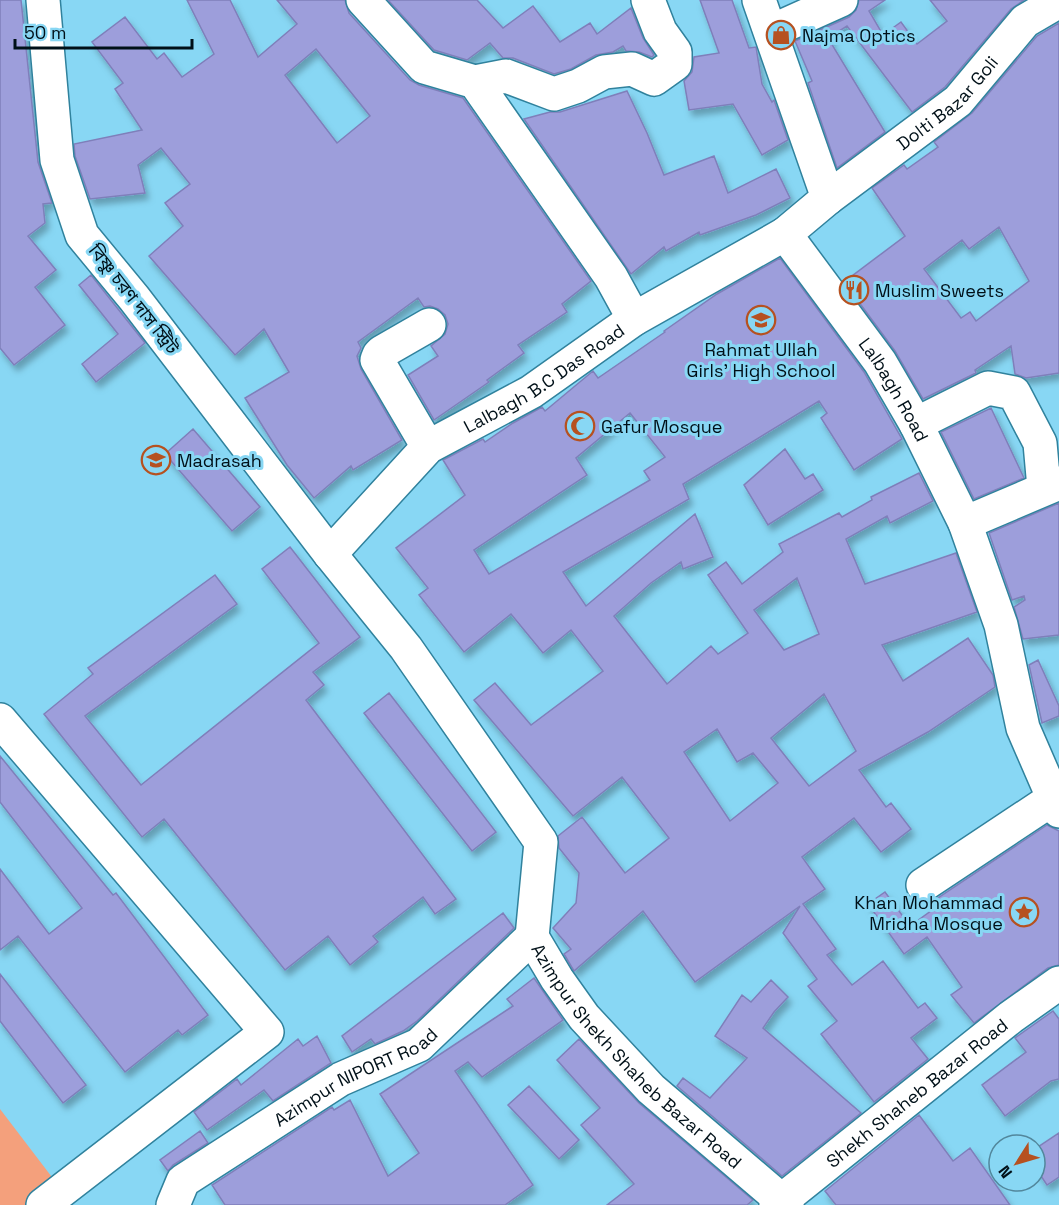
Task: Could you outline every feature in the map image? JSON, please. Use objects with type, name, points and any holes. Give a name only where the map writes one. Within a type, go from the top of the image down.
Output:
[{"type":"street","name":"বিষ্ণু চরণ দাস স্ট্রিট","points":[[43,0],[57,160],[82,234],[134,298],[330,555]]},
{"type":"street","points":[[363,0],[424,67],[475,81],[506,76],[554,94],[578,86],[604,72],[632,69],[654,79],[675,64],[675,52],[660,31],[648,0]]},
{"type":"street","points":[[759,0],[772,31],[828,198],[785,234]]},
{"type":"street","points":[[772,31],[841,0]]},
{"type":"street","name":"Dolti Bazar Goli","points":[[828,198],[958,101],[1025,21],[1059,1]]},
{"type":"street","points":[[475,81],[611,277],[634,319]]},
{"type":"street","name":"Lalbagh B.C Das Road","points":[[330,555],[428,447],[531,392],[634,319],[785,234]]},
{"type":"street","name":"Lalbagh Road","points":[[785,234],[880,362],[916,424],[965,524],[1001,625],[1023,728],[1056,805]]},
{"type":"street","points":[[428,447],[377,360],[382,352],[429,325]]},
{"type":"street","points":[[916,424],[988,388],[1014,393],[1040,443],[1051,485],[965,524]]},
{"type":"street","name":"Azimpur Shekh Shaheb Bazar Road","points":[[330,555],[406,648],[541,842],[532,937],[557,979],[585,1017],[651,1089],[782,1204]]},
{"type":"street","points":[[0,720],[267,1032],[43,1205]]},
{"type":"street","points":[[923,885],[1056,805]]},
{"type":"street","name":"Azimpur NIPORT Road","points":[[173,1205],[183,1181],[341,1078],[419,1045],[532,937]]},
{"type":"street","name":"Shekh Shaheb Bazar Road","points":[[782,1204],[1011,1017],[1059,983]]},
{"type":"shaded area","points":[[0,1109],[61,1189],[40,1205],[0,1205]]},
{"type":"building","points":[[0,0],[21,0],[38,162],[52,203],[43,204],[45,223],[28,236],[56,270],[35,287],[65,325],[14,365],[0,348]]},
{"type":"building","points":[[187,0],[230,0],[258,57],[297,24],[277,0],[345,0],[349,13],[410,80],[419,85],[463,98],[591,281],[562,304],[567,312],[518,345],[524,353],[487,380],[489,382],[434,420],[408,375],[438,356],[431,346],[445,334],[448,324],[445,315],[438,309],[430,306],[424,307],[418,298],[358,342],[361,348],[357,356],[361,369],[402,440],[353,470],[351,466],[314,498],[287,465],[245,398],[289,372],[264,329],[235,355],[149,256],[183,226],[165,203],[190,184],[161,148],[138,165],[145,193],[90,199],[75,156],[74,144],[142,130],[115,89],[123,83],[92,42],[125,17],[157,59],[164,53],[182,77],[214,54]],"holes":[[[316,49],[370,116],[337,143],[285,75]]]},
{"type":"building","points":[[388,0],[477,0],[503,28],[533,6],[560,42],[590,23],[597,34],[631,8],[643,38],[654,55],[652,57],[639,52],[626,51],[623,46],[613,52],[596,55],[571,69],[554,74],[513,58],[503,58],[490,43],[467,60],[434,50]]},
{"type":"building","points":[[700,0],[732,0],[749,48],[756,47],[762,84],[772,102],[774,100],[788,140],[762,155],[733,104],[689,110],[684,81],[692,72],[694,57],[719,53]]},
{"type":"building","points":[[859,0],[885,0],[869,11],[883,35],[901,22],[917,44],[947,21],[930,0],[1024,0],[1011,9],[945,87],[912,112],[847,26],[828,38],[885,132],[837,168],[808,83],[812,81],[795,41],[849,17],[856,10]]},
{"type":"building","points":[[1059,23],[1059,373],[1026,378],[1015,374],[1011,346],[975,370],[976,373],[923,399],[895,351],[844,282],[905,236],[872,188],[904,165],[907,169],[938,147],[934,142],[972,113],[1037,36]],"holes":[[[999,227],[1029,281],[976,321],[970,312],[961,318],[924,269],[962,240],[969,249]]]},
{"type":"building","points":[[627,91],[664,175],[714,156],[728,193],[776,169],[790,198],[756,215],[700,235],[699,232],[666,251],[664,247],[631,274],[524,119],[550,112],[560,112]]},
{"type":"building","points":[[780,258],[864,372],[902,439],[854,470],[821,418],[827,413],[819,401],[683,484],[689,499],[563,572],[586,606],[695,514],[713,557],[683,569],[681,562],[651,583],[614,616],[667,684],[711,646],[718,654],[748,633],[708,575],[726,562],[742,584],[783,552],[779,544],[839,513],[842,517],[872,500],[871,497],[919,473],[933,501],[890,523],[887,516],[846,539],[865,584],[956,553],[977,612],[882,645],[903,681],[968,638],[993,675],[995,687],[928,732],[859,770],[886,807],[891,803],[911,829],[881,852],[854,818],[802,857],[825,889],[803,904],[836,949],[827,955],[852,985],[883,961],[918,1008],[925,1003],[937,1018],[911,1038],[928,1059],[874,1102],[821,1034],[837,1021],[808,986],[817,979],[783,933],[800,906],[695,982],[643,911],[574,971],[564,954],[571,949],[553,928],[576,903],[579,873],[559,848],[558,836],[582,817],[625,873],[669,838],[622,777],[573,816],[474,700],[495,683],[531,725],[603,671],[571,630],[543,653],[511,614],[464,652],[419,595],[428,588],[396,548],[465,495],[443,460],[483,439],[485,442],[542,407],[545,411],[593,371],[598,378],[717,294]],"holes":[[[630,413],[665,457],[644,471],[650,480],[489,574],[474,550],[587,475],[576,458]],[[797,578],[819,634],[784,650],[754,610]],[[824,694],[856,751],[809,786],[771,738]],[[717,729],[737,762],[753,753],[778,783],[730,821],[684,752]]]},
{"type":"building","points":[[91,275],[145,343],[96,382],[82,364],[118,334],[79,285]]},
{"type":"building","points":[[991,408],[1024,478],[974,499],[941,432]]},
{"type":"building","points":[[193,429],[260,507],[232,531],[165,454]]},
{"type":"building","points":[[785,449],[805,479],[813,474],[823,490],[768,525],[744,485]]},
{"type":"building","points":[[1059,503],[1059,635],[1023,639],[1014,607],[1025,600],[1024,596],[1012,600],[989,533]]},
{"type":"building","points":[[290,547],[360,637],[313,672],[324,685],[306,700],[456,899],[435,914],[423,897],[373,936],[378,942],[350,965],[328,936],[285,970],[164,819],[142,837],[44,714],[93,674],[88,668],[215,575],[237,604],[85,716],[141,785],[319,643],[262,569]]},
{"type":"building","points":[[1038,660],[1059,706],[1059,716],[1042,723],[1029,665]]},
{"type":"building","points":[[389,693],[496,832],[472,851],[364,713]]},
{"type":"building","points":[[0,756],[113,895],[116,893],[208,1015],[182,1035],[178,1030],[125,1072],[18,936],[0,950],[0,869],[49,934],[82,908],[0,802]]},
{"type":"building","name":"Khan Mohammad Mridha Mosque","points":[[1047,825],[1059,831],[1059,965],[1048,968],[974,1023],[951,995],[962,987],[927,937],[904,954],[868,904],[885,892],[910,926],[939,905],[935,900]]},
{"type":"building","points":[[503,913],[514,928],[417,1021],[403,1031],[375,1044],[371,1039],[352,1052],[342,1036]]},
{"type":"building","points":[[0,974],[86,1085],[63,1103],[0,1021]]},
{"type":"building","points":[[534,978],[563,1020],[482,1077],[468,1062],[455,1071],[533,1185],[505,1205],[225,1205],[212,1185],[332,1107],[334,1110],[350,1100],[388,1176],[419,1153],[380,1094],[513,1006],[507,999]]},
{"type":"building","points":[[771,980],[788,997],[763,1028],[861,1113],[782,1176],[677,1086],[683,1078],[710,1098],[747,1058],[715,1036],[742,995],[751,1002]]},
{"type":"building","points":[[1053,1011],[1059,1019],[1059,1079],[1051,1081],[1005,1116],[982,1085],[1026,1052],[1015,1038]]},
{"type":"building","points":[[317,1036],[331,1063],[273,1101],[264,1090],[207,1130],[194,1112],[237,1079],[241,1085],[298,1039],[303,1046]]},
{"type":"building","points":[[579,1039],[639,1103],[753,1200],[747,1205],[607,1205],[634,1184],[581,1125],[600,1108],[557,1060]]},
{"type":"building","points":[[529,1086],[579,1140],[559,1159],[508,1105]]},
{"type":"building","points":[[919,1115],[953,1161],[970,1148],[987,1172],[987,1193],[1002,1193],[1010,1205],[836,1205],[825,1191]]},
{"type":"building","points":[[200,1131],[208,1143],[173,1165],[168,1171],[160,1160]]},
{"type":"building","points":[[1059,1133],[1059,1177],[1047,1185],[1047,1141]]},
{"type":"place","name":"Najma Optics","points":[[781,35]]},
{"type":"place","name":"Muslim Sweets","points":[[854,290]]},
{"type":"place","name":"Rahmat Ullah Girls' High School","points":[[761,320]]},
{"type":"place","name":"Gafur Mosque","points":[[580,426]]},
{"type":"place","name":"Madrasah","points":[[156,460]]},
{"type":"place","name":"Khan Mohammad Mridha Mosque","points":[[1024,912]]}]
